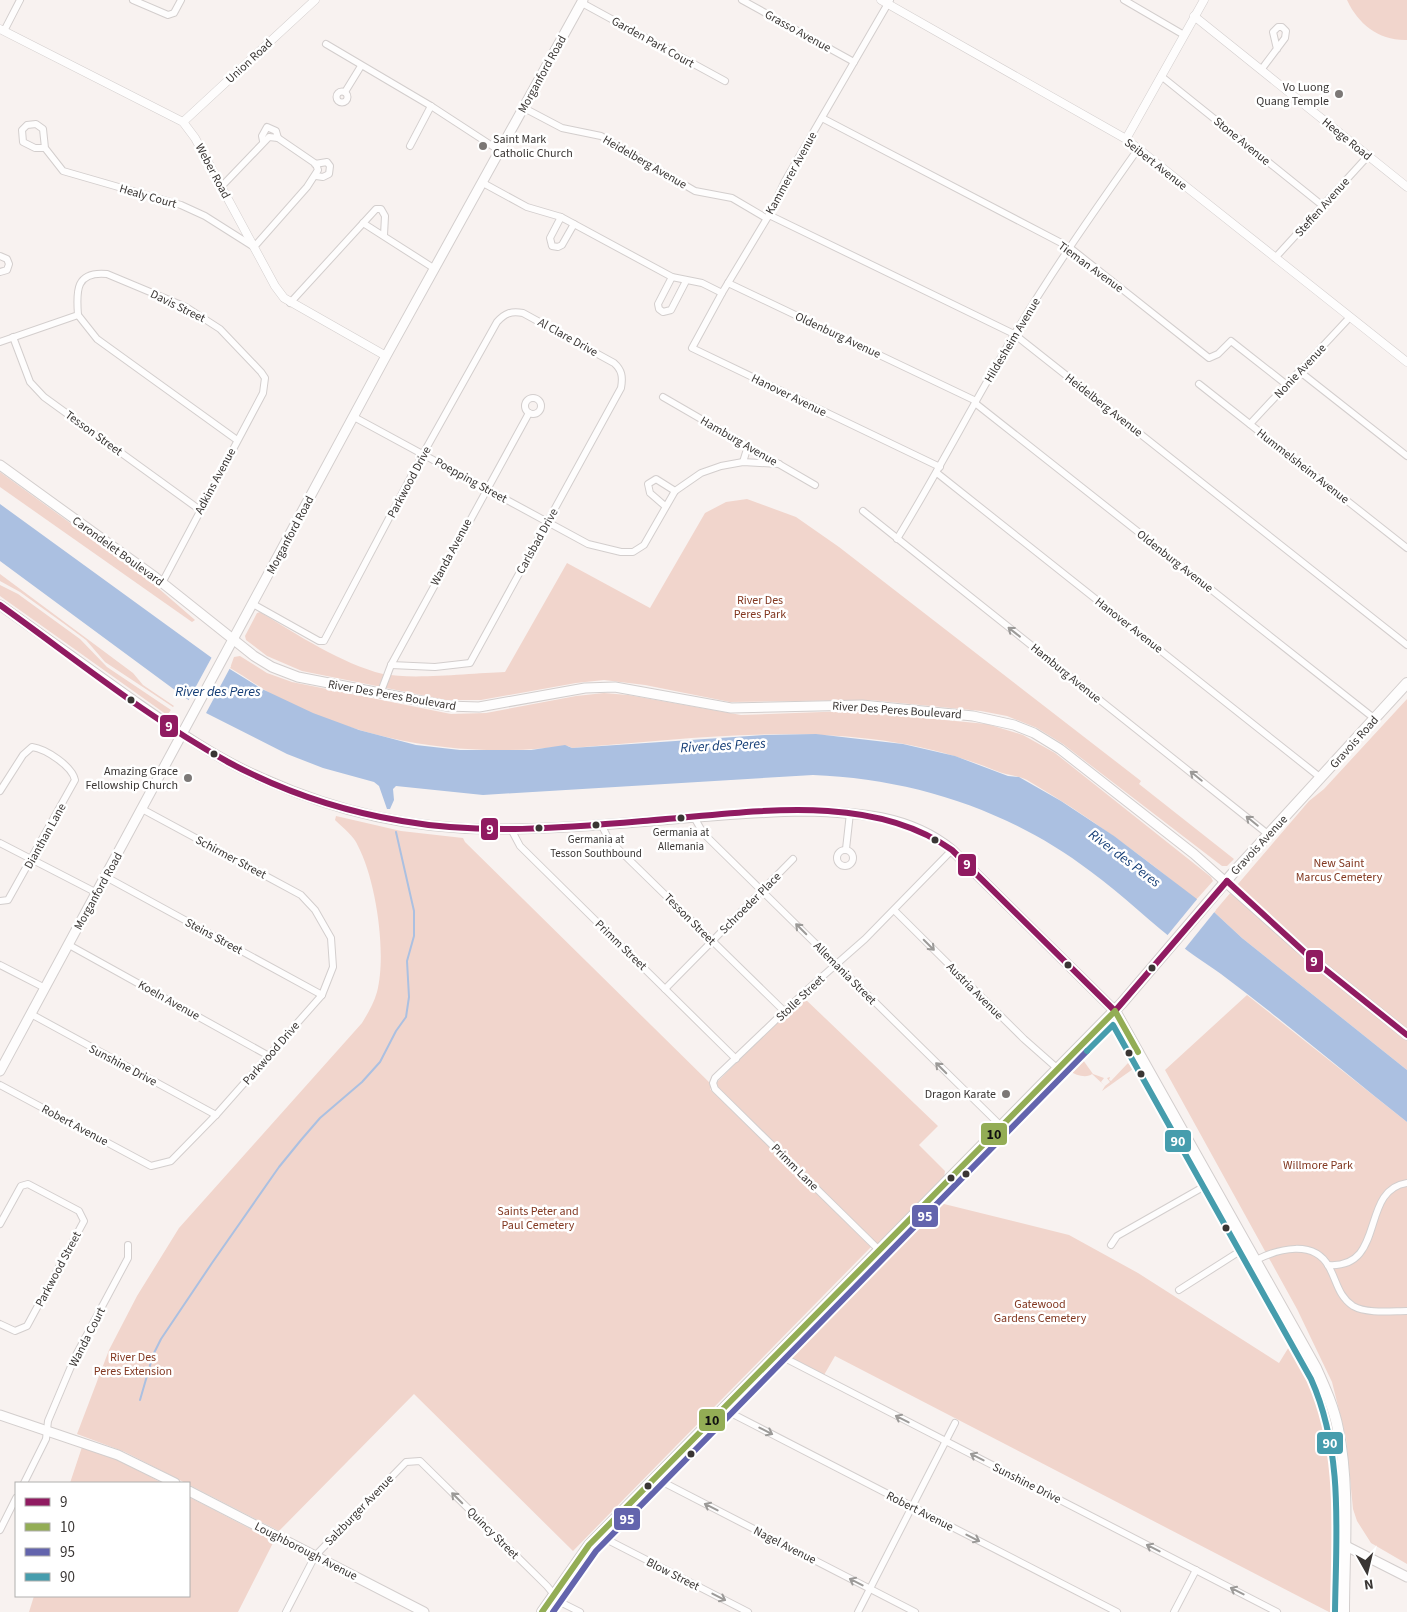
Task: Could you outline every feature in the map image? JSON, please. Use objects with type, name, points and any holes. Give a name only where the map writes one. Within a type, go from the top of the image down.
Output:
[{"type":"main road","name":"Morganford Road","points":[[0,1070],[386,356],[582,1]]},
{"type":"main road","name":"Carondelet Boulevard","points":[[0,465],[162,583],[233,640]]},
{"type":"main road","points":[[0,605],[183,734],[263,779],[337,806],[370,815],[422,824],[470,829],[510,829],[783,812],[850,813],[912,825],[932,835],[952,850],[1114,1011],[1316,1368],[1338,1427],[1342,1458],[1344,1612]]},
{"type":"main road","name":"River Des Peres Boulevard","points":[[233,640],[265,663],[292,675],[447,706],[473,707],[585,688],[615,687],[742,708],[852,705],[994,720],[1024,729],[1053,744],[1227,881],[1312,959],[1407,1035]]},
{"type":"main road","name":"Gravois Road","points":[[1301,800],[1407,684]]},
{"type":"main road","name":"Gravois Avenue","points":[[542,1612],[582,1553],[598,1535],[1114,1011],[1171,948],[1227,881],[1301,800]]},
{"type":"main road","points":[[0,1415],[118,1455],[172,1482]]},
{"type":"main road","name":"Loughborough Avenue","points":[[190,1492],[424,1612]]},
{"type":"main road","points":[[1344,1545],[1407,1577]]},
{"type":"street","points":[[2,30],[20,0]]},
{"type":"street","points":[[133,0],[160,14],[168,15],[174,13],[181,0]]},
{"type":"street","name":"Union Road","points":[[183,122],[315,0]]},
{"type":"street","name":"Grasso Avenue","points":[[742,0],[854,62]]},
{"type":"street","points":[[1124,0],[1184,35]]},
{"type":"street","points":[[1126,139],[1204,0]]},
{"type":"street","name":"Garden Park Court","points":[[582,1],[725,81]]},
{"type":"street","name":"Kammerer Avenue","points":[[692,348],[887,1]]},
{"type":"street","name":"Seibert Avenue","points":[[887,1],[1126,139],[1407,362]]},
{"type":"street","name":"Heege Road","points":[[1194,16],[1407,187]]},
{"type":"street","name":"Weber Road","points":[[2,30],[183,122],[195,138],[276,286],[290,303],[386,356]]},
{"type":"street","points":[[326,44],[431,106],[500,151]]},
{"type":"street","points":[[1261,70],[1277,49]]},
{"type":"street","points":[[345,92],[361,66]]},
{"type":"street","name":"Stone Avenue","points":[[1161,76],[1323,206]]},
{"type":"street","points":[[410,146],[431,106]]},
{"type":"street","name":"Heidelberg Avenue","points":[[524,108],[562,128],[601,136],[695,191],[732,198],[1014,334],[1407,645]]},
{"type":"street","name":"Tieman Avenue","points":[[822,118],[1069,247],[1209,358],[1218,354],[1231,341],[1286,385]]},
{"type":"street","name":"Healy Court","points":[[45,148],[35,148],[23,142],[22,130],[27,125],[36,124],[42,129],[45,148],[62,171],[181,205],[205,216],[254,247]]},
{"type":"street","points":[[221,187],[266,139],[278,138],[316,170],[254,247]]},
{"type":"street","name":"Hildesheim Avenue","points":[[897,538],[938,470],[1014,334],[1069,247],[1138,149]]},
{"type":"street","name":"Steffen Avenue","points":[[1275,258],[1368,156]]},
{"type":"street","points":[[483,183],[527,207],[561,217],[672,277],[702,283],[722,292]]},
{"type":"street","points":[[290,303],[372,211],[381,209],[385,216],[384,235]]},
{"type":"street","points":[[561,217],[550,238],[552,246],[558,247],[562,245],[574,224]]},
{"type":"street","points":[[363,223],[435,269]]},
{"type":"street","points":[[0,256],[7,259],[10,264],[7,270],[0,272]]},
{"type":"street","name":"Davis Street","points":[[78,315],[77,290],[82,280],[88,275],[97,273],[107,274],[186,307],[220,329],[265,378]]},
{"type":"street","points":[[672,277],[658,304],[659,309],[663,312],[671,310],[686,281]]},
{"type":"street","name":"Oldenburg Avenue","points":[[728,283],[976,402],[1375,719]]},
{"type":"street","name":"Al Clare Drive","points":[[497,322],[508,313],[514,311],[523,313],[614,363],[620,368],[623,378],[622,388]]},
{"type":"street","points":[[0,342],[78,315],[97,339],[237,440]]},
{"type":"street","name":"Nonie Avenue","points":[[1250,424],[1350,317]]},
{"type":"street","name":"Parkwood Drive","points":[[253,604],[322,642],[423,454],[497,322]]},
{"type":"street","name":"Tesson Street","points":[[13,337],[23,368],[30,382],[44,397],[200,510]]},
{"type":"street","name":"Hanover Avenue","points":[[692,348],[938,470],[1321,778]]},
{"type":"street","points":[[1299,371],[1407,456]]},
{"type":"street","name":"Adkins Avenue","points":[[162,583],[262,393],[265,378]]},
{"type":"street","name":"Hummelsheim Avenue","points":[[1199,384],[1407,548]]},
{"type":"street","name":"Carlsbad Drive","points":[[391,665],[435,667],[470,664],[622,388]]},
{"type":"street","name":"Hamburg Avenue","points":[[663,397],[816,485]]},
{"type":"street","name":"Wanda Avenue","points":[[380,694],[391,665],[486,488],[529,413]]},
{"type":"street","name":"Poepping Street","points":[[354,416],[588,544],[621,552],[633,552],[644,545],[675,491]]},
{"type":"street","points":[[743,462],[748,446]]},
{"type":"street","points":[[666,506],[650,492],[648,484],[656,479],[675,491],[701,473],[721,466],[743,462],[779,464]]},
{"type":"street","name":"Hamburg Avenue","points":[[863,511],[1269,834]]},
{"type":"street","name":"Dianthan Lane","points":[[0,791],[22,755],[32,747],[54,758],[72,772],[75,780],[8,900],[0,901]]},
{"type":"street","name":"Schirmer Street","points":[[142,809],[301,895],[315,910]]},
{"type":"street","points":[[846,850],[850,813]]},
{"type":"street","name":"Allemania Street","points":[[694,817],[703,833],[1001,1126]]},
{"type":"street","name":"Tesson Street","points":[[601,824],[609,840],[784,1011]]},
{"type":"street","name":"Primm Street","points":[[510,829],[520,846],[736,1059]]},
{"type":"street","points":[[0,843],[97,893]]},
{"type":"street","name":"Stolle Street","points":[[713,1083],[715,1078],[784,1011],[894,910],[952,850]]},
{"type":"street","name":"Schroeder Place","points":[[665,988],[794,859]]},
{"type":"street","name":"Steins Street","points":[[106,877],[322,995]]},
{"type":"street","name":"Parkwood Drive","points":[[151,1166],[171,1161],[270,1056],[322,995],[333,967],[331,938],[315,910]]},
{"type":"street","name":"Austria Avenue","points":[[894,910],[1024,1040],[1058,1069]]},
{"type":"street","name":"Koeln Avenue","points":[[69,945],[270,1056]]},
{"type":"street","points":[[0,966],[46,988]]},
{"type":"street","name":"Sunshine Drive","points":[[31,1014],[216,1115]]},
{"type":"street","name":"Primm Lane","points":[[713,1083],[879,1250]]},
{"type":"street","name":"Robert Avenue","points":[[0,1085],[151,1166]]},
{"type":"street","points":[[1111,1246],[1117,1236],[1212,1182]]},
{"type":"street","points":[[1328,1265],[1341,1266],[1355,1259],[1366,1245],[1385,1194],[1393,1187],[1407,1183]]},
{"type":"street","name":"Parkwood Street","points":[[0,1224],[21,1186],[28,1184],[79,1211],[84,1221],[27,1326],[14,1331],[0,1324]]},
{"type":"street","name":"Wanda Court","points":[[47,1430],[48,1421],[76,1357],[128,1258],[128,1245]]},
{"type":"street","points":[[1178,1290],[1248,1246]]},
{"type":"street","points":[[1256,1260],[1286,1249],[1300,1248],[1314,1252],[1328,1265],[1340,1292],[1354,1306],[1363,1310],[1407,1311]]},
{"type":"street","name":"Sunshine Drive","points":[[777,1354],[1278,1612]]},
{"type":"street","name":"Robert Avenue","points":[[723,1409],[1116,1612]]},
{"type":"street","points":[[858,1612],[955,1423]]},
{"type":"street","points":[[24,1482],[46,1439],[47,1430]]},
{"type":"street","name":"Quincy Street","points":[[406,1462],[420,1460],[560,1602],[580,1612]]},
{"type":"street","name":"Salzburger Avenue","points":[[286,1612],[315,1556],[406,1462]]},
{"type":"street","name":"Nagel Avenue","points":[[655,1478],[915,1612]]},
{"type":"street","points":[[0,1530],[15,1500]]},
{"type":"street","name":"Blow Street","points":[[598,1535],[748,1612]]},
{"type":"street","points":[[1174,1612],[1196,1570]]},
{"type":"green space","points":[[1347,0],[1407,0],[1407,40],[1387,38],[1371,29],[1357,17]]},
{"type":"green space","points":[[0,472],[150,581],[195,620],[192,622],[0,487]]},
{"type":"green space","name":"River Des Peres Park","points":[[747,499],[796,517],[839,547],[1141,781],[1139,784],[1234,859],[1227,866],[1222,866],[1063,744],[1037,728],[1007,716],[981,711],[870,700],[730,702],[645,685],[604,680],[576,683],[481,700],[446,700],[302,671],[267,656],[246,640],[245,636],[257,613],[260,612],[336,656],[383,674],[427,676],[505,672],[567,563],[650,608],[705,513],[726,502]]},
{"type":"green space","points":[[0,574],[133,673],[143,685],[174,706],[105,662],[86,640],[20,592],[0,581]]},
{"type":"green space","points":[[0,585],[18,594],[80,639],[107,667],[171,710],[167,715],[0,596]]},
{"type":"green space","points":[[240,656],[267,673],[292,682],[451,714],[486,713],[576,696],[604,693],[628,695],[741,715],[849,711],[987,724],[1023,735],[1055,753],[1211,877],[1213,881],[1196,900],[1114,837],[1071,807],[1027,780],[943,753],[891,742],[839,736],[785,734],[678,739],[572,748],[568,746],[494,750],[422,744],[386,737],[351,727],[316,715],[282,700],[230,668],[234,657]]},
{"type":"green space","name":"New Saint Marcus Cemetery","points":[[1407,699],[1407,1070],[1242,938],[1214,912],[1309,801],[1324,789]]},
{"type":"green space","name":"Saints Peter and Paul Cemetery","points":[[336,816],[401,831],[463,838],[713,1086],[710,1089],[871,1247],[573,1551],[414,1394],[279,1531],[190,1485],[190,1482],[183,1482],[125,1452],[77,1434],[109,1350],[137,1296],[179,1228],[362,1023],[369,1012],[377,992],[381,958],[375,897],[364,860],[356,842],[335,820]]},
{"type":"green space","name":"Willmore Park","points":[[1247,995],[1407,1122],[1407,1564],[1371,1543],[1357,1521],[1353,1509],[1346,1438],[1332,1382],[1297,1309],[1165,1070]]},
{"type":"green space","name":"Gatewood Gardens Cemetery","points":[[803,997],[938,1126],[919,1145],[945,1171],[940,1203],[1069,1235],[1138,1273],[1279,1363],[1292,1342],[1320,1395],[1330,1428],[1334,1454],[1337,1507],[1335,1612],[1329,1612],[835,1356],[824,1375],[789,1357],[788,1351],[884,1253],[713,1086]]},
{"type":"green space","points":[[1083,1060],[1093,1074],[1104,1078],[1101,1082],[1105,1086],[1092,1074],[1082,1076],[1071,1071]]},
{"type":"green space","points":[[1128,1063],[1133,1069],[1102,1091],[1110,1082],[1107,1078],[1110,1077],[1109,1080],[1111,1081]]},
{"type":"green space","points":[[82,1447],[113,1456],[160,1482],[70,1482]]},
{"type":"green space","points":[[190,1498],[274,1541],[238,1612],[29,1612],[34,1597],[190,1597]]},
{"type":"water","name":"River des Peres","points":[[0,504],[212,658],[262,689],[313,713],[359,730],[416,745],[460,750],[531,750],[565,745],[572,748],[764,735],[816,734],[903,744],[955,756],[1008,776],[1019,777],[1061,801],[1114,836],[1214,912],[1242,938],[1407,1070],[1407,1122],[1268,1010],[1172,939],[1090,871],[1027,831],[993,815],[924,791],[888,783],[813,775],[483,795],[396,786],[393,789],[394,800],[390,809],[387,809],[379,786],[374,782],[323,768],[287,754],[206,713],[0,561]]},
{"type":"pier","points":[[213,655],[231,666],[205,715],[187,703]]},
{"type":"pier","points":[[1198,898],[1216,910],[1183,951],[1166,937]]},
{"type":"waterway","points":[[140,1400],[153,1355],[161,1339],[212,1263],[279,1167],[301,1140],[320,1118],[362,1082],[380,1062],[396,1031],[406,1017],[409,997],[407,961],[414,936],[414,911],[396,832]]},
{"type":"transit line","name":"9","points":[[0,605],[140,707],[198,745],[228,762],[291,791],[357,812],[432,825],[462,828],[522,829],[583,826],[761,811],[802,810],[843,812],[882,819],[918,831],[952,850],[1115,1011]]},
{"type":"transit line","name":"9","points":[[1227,881],[1312,959],[1407,1035]]},
{"type":"transit line","name":"9","points":[[1115,1011],[1227,881]]},
{"type":"transit line","name":"10","points":[[542,1612],[589,1545],[1115,1011],[1138,1052]]},
{"type":"transit line","name":"90","points":[[1087,1051],[1113,1025],[1311,1379],[1322,1407],[1333,1464],[1337,1523],[1335,1612]]},
{"type":"transit line","name":"95","points":[[553,1612],[596,1551],[1087,1051]]},
{"type":"place","name":"Vo Luong Quang Temple","points":[[1339,94]]},
{"type":"place","name":"Saint Mark Catholic Church","points":[[483,146]]},
{"type":"place","name":"Amazing Grace Fellowship Church","points":[[188,778]]},
{"type":"place","name":"Germania at Allemania","points":[[681,818]]},
{"type":"place","name":"Germania at Tesson Southbound","points":[[596,825]]},
{"type":"place","name":"Dragon Karate","points":[[1006,1094]]},
{"type":"park label","name":"River Des Peres Extension","points":[[133,1364]]}]
